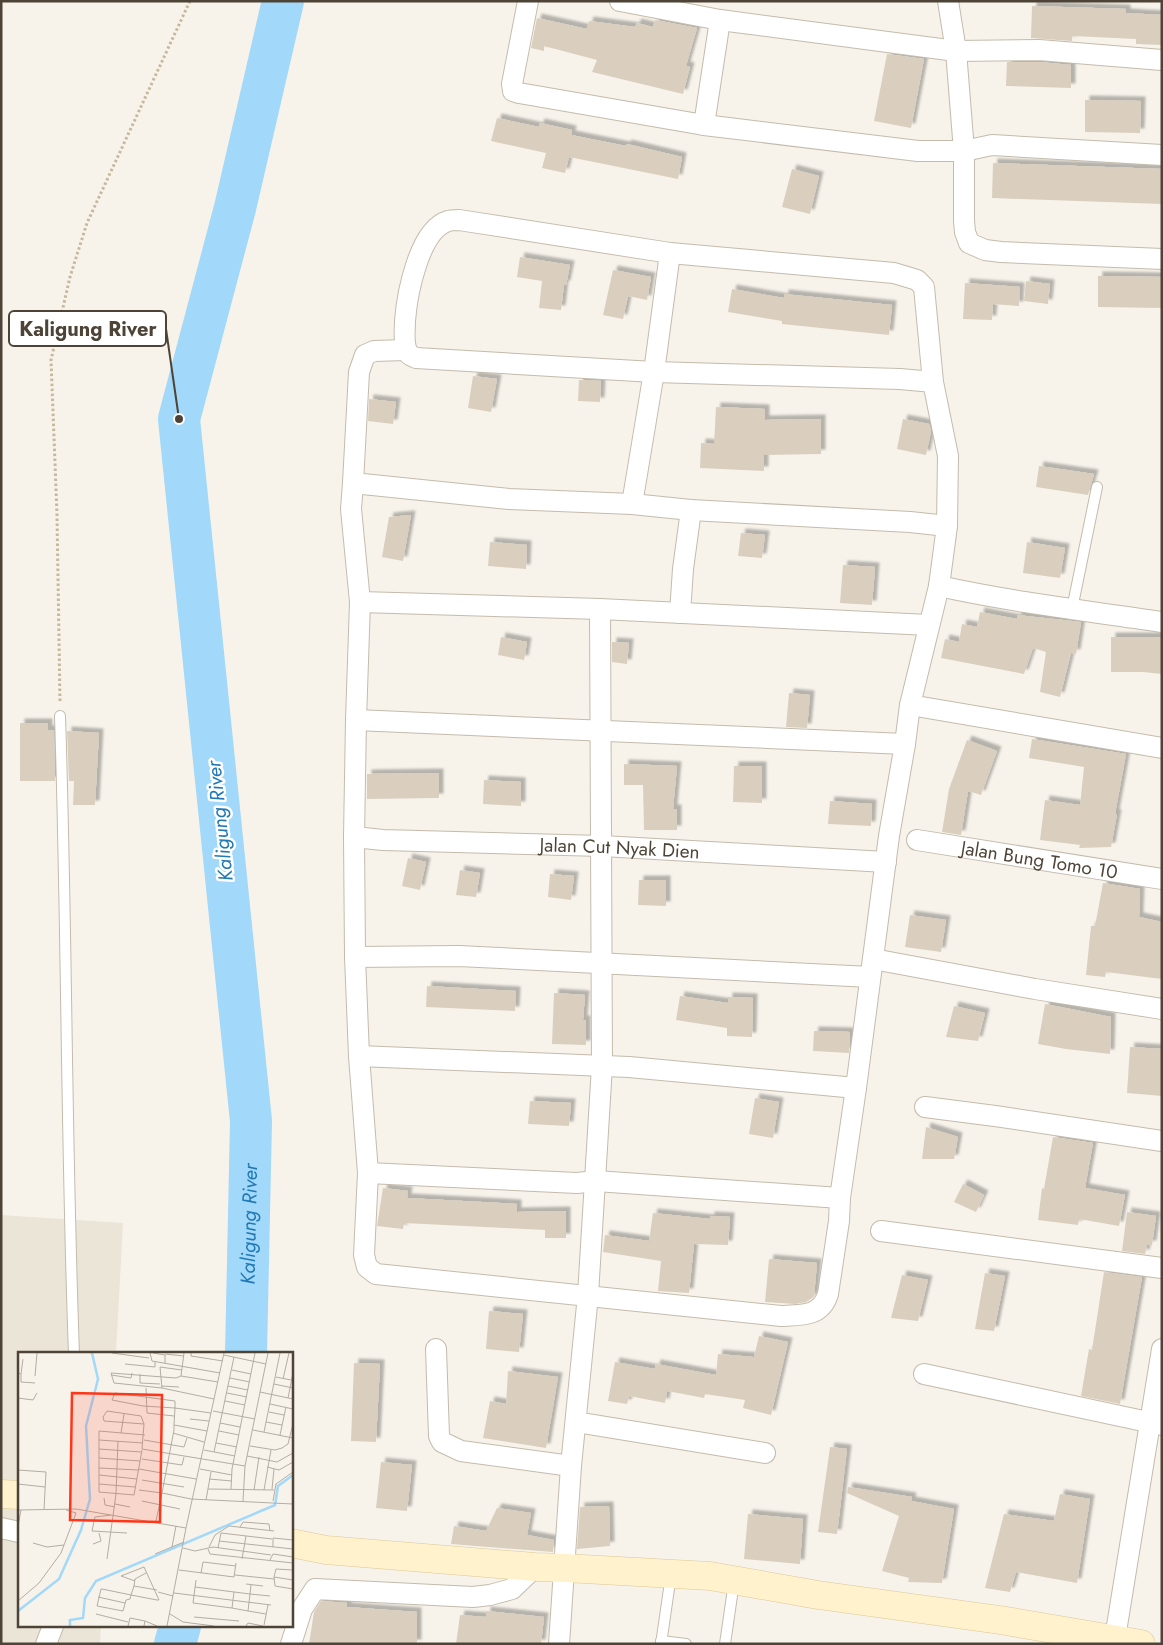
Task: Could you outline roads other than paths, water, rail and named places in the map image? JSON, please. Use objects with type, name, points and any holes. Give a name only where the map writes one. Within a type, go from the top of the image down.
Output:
[{"type":"main road","points":[[1,1494],[18,1495]]},
{"type":"main road","points":[[298,1545],[326,1550],[535,1567],[710,1576],[818,1595],[1000,1620],[1115,1638],[1141,1644]]},
{"type":"street","points":[[528,1],[512,84],[513,91],[704,124],[918,151],[964,151],[992,145],[1162,155]]},
{"type":"street","points":[[620,1],[720,20],[956,51],[1039,50],[1162,60]]},
{"type":"street","points":[[948,1],[956,51],[964,151],[964,222],[969,243],[985,250],[1001,252],[1162,259]]},
{"type":"street","points":[[704,124],[720,20]]},
{"type":"street","points":[[406,350],[374,350],[364,355],[358,372],[353,483],[352,509],[360,602],[354,837],[355,957],[368,1173],[364,1254],[368,1268],[376,1274],[781,1316],[801,1315],[816,1311],[825,1304],[828,1294],[889,836],[906,744],[910,705],[939,586],[947,526],[948,456],[933,382],[924,287],[917,280],[894,273],[670,252],[449,220],[434,231],[418,257],[406,302],[406,350],[409,355],[416,358],[654,372],[933,382]]},
{"type":"street","points":[[632,504],[654,372],[670,252]]},
{"type":"street","points":[[353,483],[509,499],[632,504],[691,510],[910,522],[947,526]]},
{"type":"street","points":[[680,613],[691,510]]},
{"type":"street","points":[[939,586],[1072,609],[1162,622]]},
{"type":"street","points":[[360,602],[600,609],[929,625]]},
{"type":"street","points":[[559,1644],[571,1466],[588,1295],[602,1066],[600,609]]},
{"type":"street","points":[[910,705],[1162,748]]},
{"type":"street","points":[[356,720],[906,744]]},
{"type":"street","name":"Jalan Cut Nyak Dien","points":[[354,837],[393,840],[602,846],[886,862]]},
{"type":"street","name":"Jalan Bung Tomo 10","points":[[917,840],[1162,879]]},
{"type":"street","points":[[355,957],[459,956],[601,963],[872,968],[1035,989],[1162,1009]]},
{"type":"street","points":[[360,1056],[629,1067],[856,1088]]},
{"type":"street","points":[[925,1108],[1162,1141]]},
{"type":"street","points":[[368,1173],[577,1183],[596,1181],[840,1198]]},
{"type":"street","points":[[881,1231],[1162,1268]]},
{"type":"street","points":[[436,1349],[439,1436],[442,1442],[461,1452],[571,1466]]},
{"type":"street","points":[[1115,1638],[1156,1424],[1162,1349]]},
{"type":"street","points":[[924,1374],[1156,1424]]},
{"type":"street","points":[[576,1422],[764,1453]]},
{"type":"street","points":[[1,1528],[18,1532]]},
{"type":"street","points":[[291,1644],[302,1609],[315,1589],[473,1597],[512,1589],[535,1567]]},
{"type":"street","points":[[46,1644],[52,1628]]},
{"type":"lane","points":[[1072,609],[1097,487]]},
{"type":"lane","points":[[60,716],[74,1352]]},
{"type":"lane","points":[[671,1574],[661,1642],[686,1644]]},
{"type":"lane","points":[[725,1644],[734,1581]]},
{"type":"waterway","name":"Kaligung River","points":[[246,1352],[251,1121],[179,419],[235,208],[283,1]]},
{"type":"waterway","name":"Kaligung River","points":[[175,1644],[179,1628]]},
{"type":"place","name":"Kaligung River","points":[[179,419]]}]
